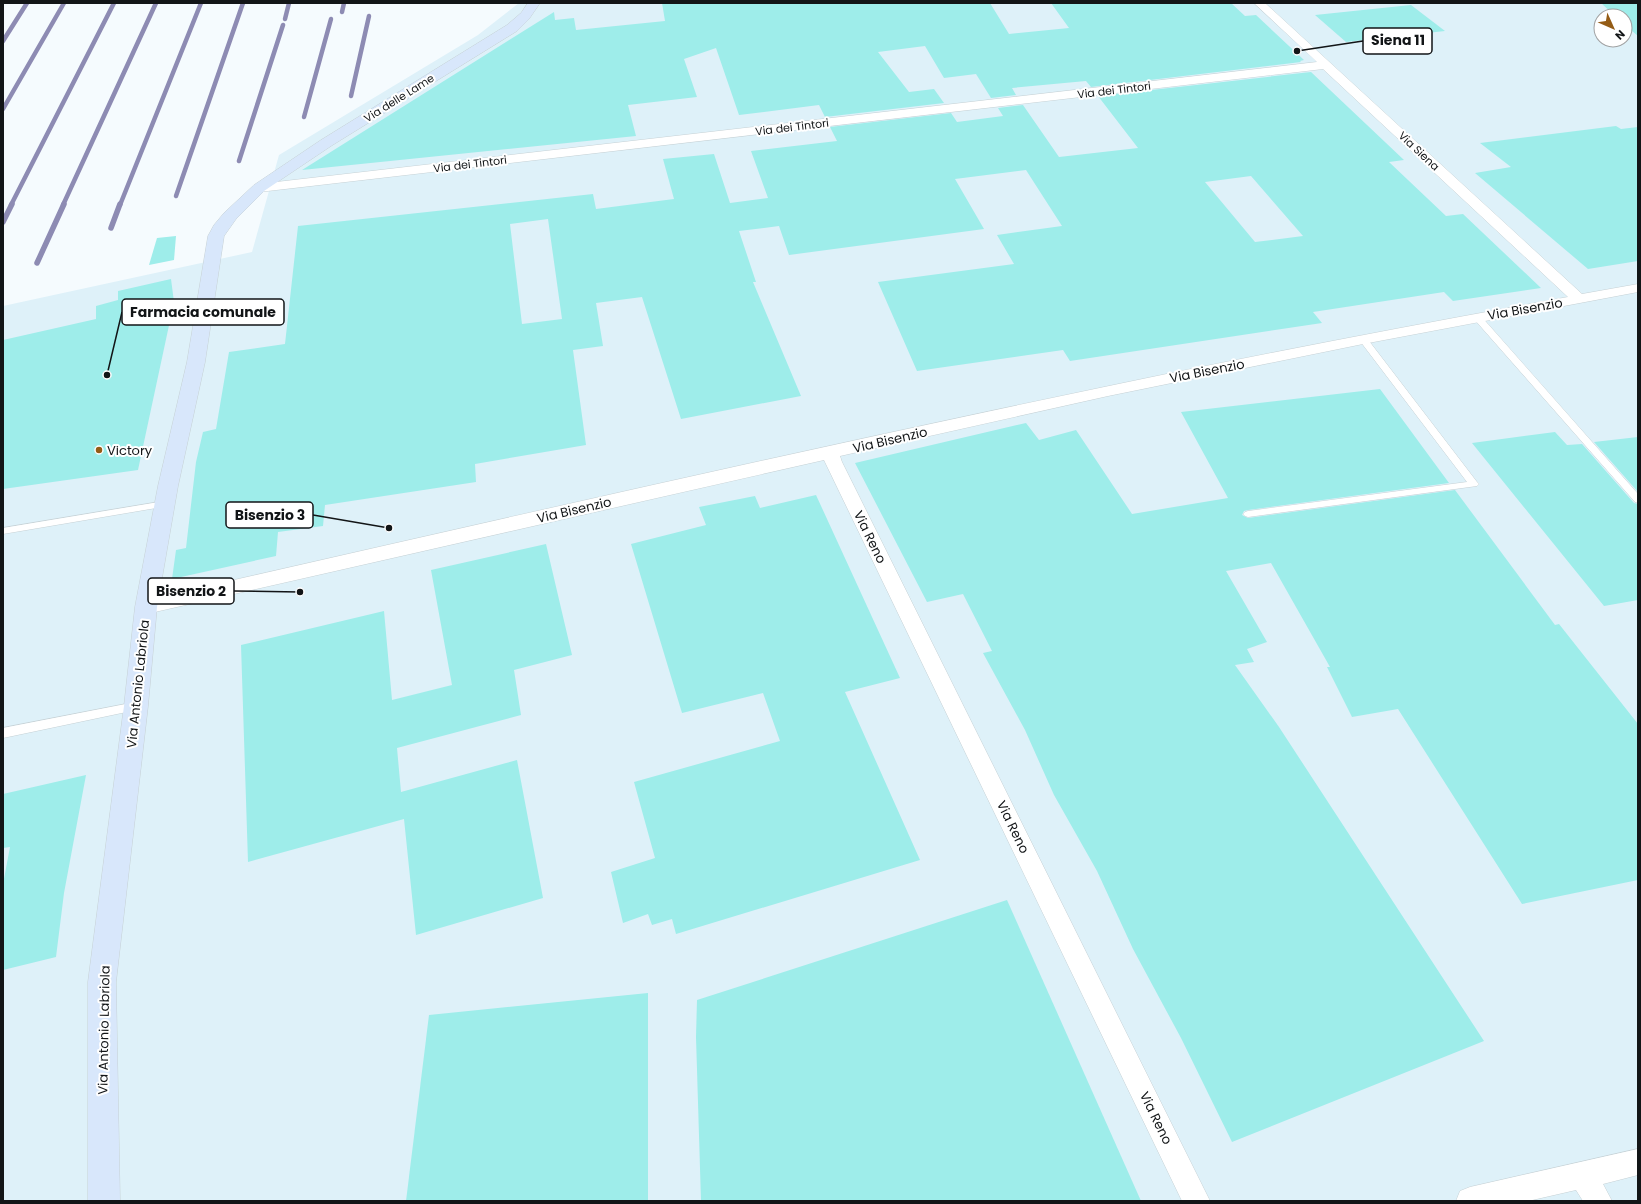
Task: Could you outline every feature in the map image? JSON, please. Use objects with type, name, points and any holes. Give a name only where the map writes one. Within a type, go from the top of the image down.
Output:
[{"type":"street","name":"Via delle Lame","points":[[258,188],[326,143],[512,28],[525,16],[534,3]]},
{"type":"street","name":"Via Siena","points":[[1259,3],[1579,299]]},
{"type":"street","name":"Via dei Tintori","points":[[258,188],[1325,65]]},
{"type":"street","name":"Via Antonio Labriola","points":[[104,1201],[102,982],[136,706],[146,607],[165,504],[196,362],[216,236],[220,228],[230,216],[258,188]]},
{"type":"street","name":"Via Bisenzio","points":[[146,607],[637,495],[1108,391],[1363,339],[1638,288]]},
{"type":"street","name":"Via Reno","points":[[831,453],[833,462],[1196,1201]]},
{"type":"street","points":[[1470,1201],[1583,1176],[1638,1162]]},
{"type":"street","points":[[1583,1176],[1598,1201]]},
{"type":"lane","points":[[1477,317],[1638,500]]},
{"type":"lane","points":[[1248,514],[1474,484],[1363,339]]},
{"type":"lane","points":[[3,531],[165,504]]},
{"type":"lane","points":[[3,733],[136,706]]},
{"type":"shaded area","points":[[519,3],[1638,3],[1638,1201],[3,1201],[3,306],[252,252],[279,155],[478,35]]},
{"type":"building","points":[[662,3],[990,3],[1009,34],[1069,28],[1051,3],[1231,3],[1245,16],[1256,15],[1304,60],[1300,61],[1301,62],[1091,87],[1086,81],[1012,88],[1016,95],[991,98],[976,74],[944,78],[925,46],[878,52],[909,92],[934,89],[944,103],[825,117],[819,105],[739,115],[716,48],[684,59],[697,97],[628,105],[636,136],[302,170],[554,12],[555,20],[574,18],[576,30],[665,21]]},
{"type":"building","points":[[1601,3],[1638,3],[1638,36],[1633,32],[1633,8],[1606,8]]},
{"type":"building","points":[[1411,5],[1445,31],[1346,42],[1315,15]]},
{"type":"building","points":[[1311,72],[1404,160],[1389,162],[1446,216],[1463,214],[1541,288],[1453,301],[1444,292],[1313,312],[1322,323],[1070,361],[1063,350],[917,371],[878,282],[1014,264],[997,235],[1062,226],[1026,170],[955,179],[984,229],[789,255],[779,226],[739,231],[756,282],[753,282],[801,396],[681,419],[642,297],[596,303],[603,346],[573,350],[586,445],[475,464],[476,482],[325,505],[323,526],[278,532],[276,556],[172,579],[176,550],[186,548],[196,462],[203,432],[216,429],[229,352],[285,344],[298,226],[593,194],[596,209],[674,199],[663,159],[714,154],[730,203],[768,198],[751,151],[837,141],[830,127],[951,113],[957,122],[1003,116],[998,108],[1023,105],[1059,157],[1138,148],[1098,96]],"holes":[[[1251,176],[1303,236],[1255,242],[1205,182]],[[548,219],[562,319],[522,324],[510,224]]]},
{"type":"building","points":[[1616,126],[1621,129],[1638,127],[1638,261],[1588,269],[1475,173],[1511,167],[1480,143]]},
{"type":"building","points":[[176,236],[174,260],[149,265],[157,238]]},
{"type":"building","points":[[171,279],[174,302],[138,470],[3,489],[3,340],[96,319],[96,306],[118,300],[118,291]]},
{"type":"building","points":[[1380,389],[1449,483],[1248,510],[1244,511],[1242,515],[1248,518],[1455,490],[1555,625],[1559,624],[1638,724],[1638,880],[1522,904],[1398,709],[1352,717],[1327,667],[1330,667],[1271,563],[1226,571],[1267,642],[1247,649],[1254,662],[1235,665],[1279,727],[1484,1041],[1232,1142],[1181,1038],[1133,949],[1097,871],[1054,795],[1025,730],[983,653],[992,651],[963,594],[927,602],[855,463],[1026,423],[1039,440],[1076,430],[1132,514],[1228,498],[1181,412]]},
{"type":"building","points":[[1555,432],[1567,445],[1582,444],[1634,503],[1638,504],[1638,600],[1604,606],[1472,443]]},
{"type":"building","points":[[1638,437],[1638,492],[1594,442]]},
{"type":"building","points":[[816,495],[900,678],[845,692],[920,860],[676,934],[672,919],[652,925],[648,914],[623,923],[611,872],[655,858],[634,782],[780,741],[763,693],[682,713],[631,544],[706,525],[699,507],[755,496],[760,508]]},
{"type":"building","points":[[546,544],[572,655],[514,670],[521,715],[397,748],[401,792],[517,760],[543,898],[416,935],[404,819],[248,862],[241,645],[384,611],[392,700],[452,685],[431,570]]},
{"type":"building","points":[[86,775],[64,893],[56,957],[3,970],[3,884],[10,847],[3,848],[3,794]]},
{"type":"building","points":[[1007,900],[1141,1201],[701,1201],[696,1037],[697,1000]]},
{"type":"building","points":[[648,993],[648,1201],[406,1201],[429,1015]]},
{"type":"waterway","points":[[3,41],[27,3]]},
{"type":"waterway","points":[[3,109],[64,3]]},
{"type":"waterway","points":[[11,205],[114,3]]},
{"type":"waterway","points":[[63,205],[156,3]]},
{"type":"waterway","points":[[120,205],[201,3]]},
{"type":"waterway","points":[[176,196],[243,3]]},
{"type":"waterway","points":[[285,19],[289,3]]},
{"type":"waterway","points":[[342,12],[344,3]]},
{"type":"waterway","points":[[351,96],[369,16]]},
{"type":"waterway","points":[[304,117],[331,19]]},
{"type":"waterway","points":[[239,161],[283,25]]},
{"type":"waterway","points":[[3,222],[12,204]]},
{"type":"waterway","points":[[37,263],[64,204]]},
{"type":"waterway","points":[[111,228],[120,204]]},
{"type":"place","name":"Siena 11","points":[[1297,51]]},
{"type":"place","name":"Farmacia comunale","points":[[107,375]]},
{"type":"place","name":"Victory","points":[[99,450]]},
{"type":"place","name":"Bisenzio 3","points":[[389,528]]},
{"type":"place","name":"Bisenzio 2","points":[[300,592]]}]
